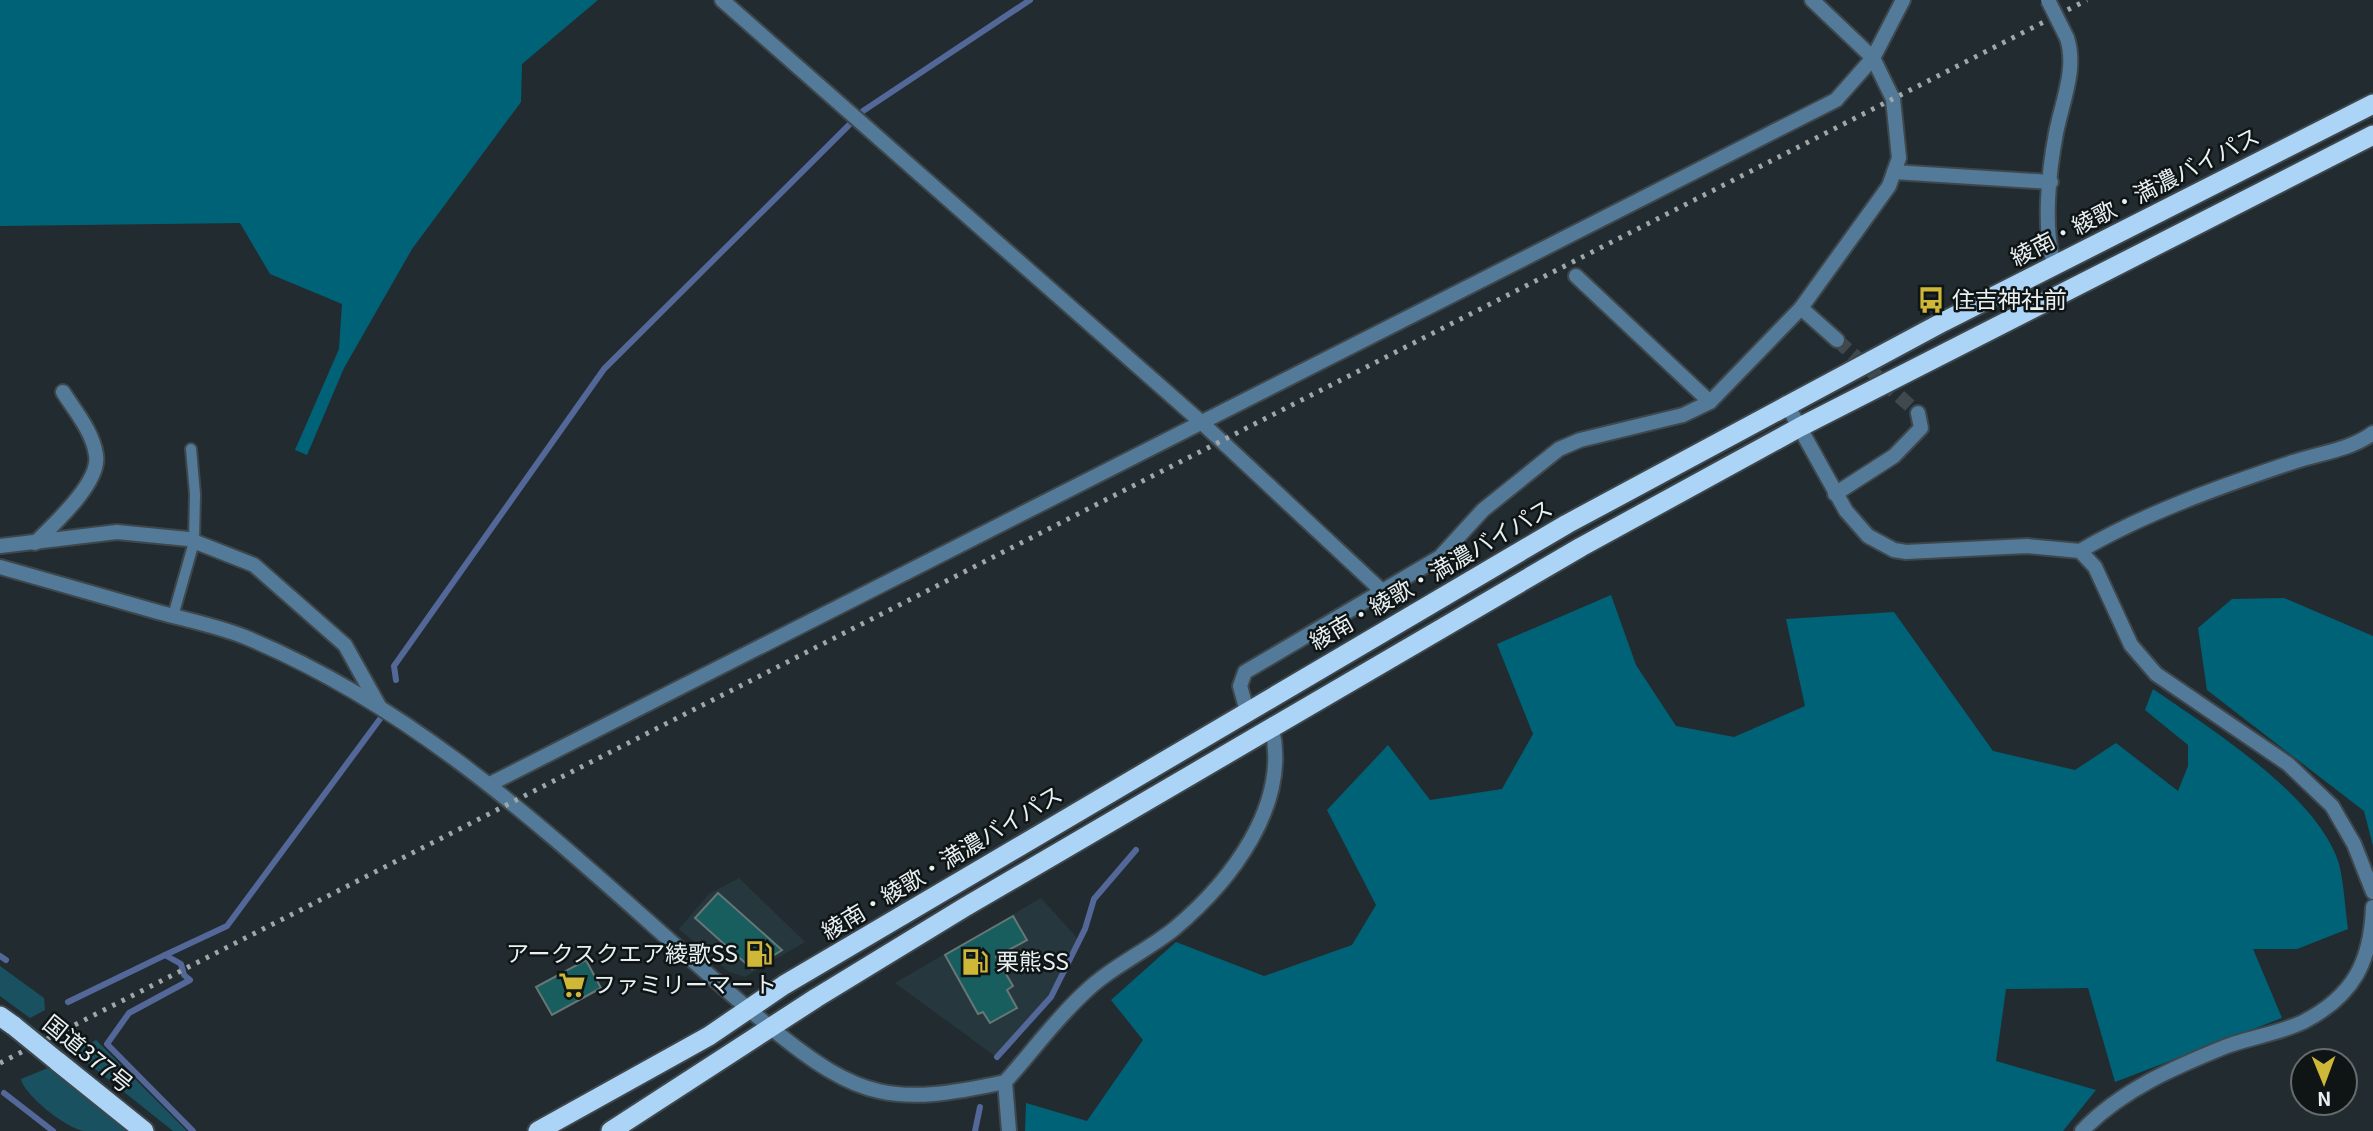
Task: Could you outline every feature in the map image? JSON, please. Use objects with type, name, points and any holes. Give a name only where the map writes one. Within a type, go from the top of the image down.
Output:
[{"type":"highway","name":"綾南・綾歌・満濃バイパス","points":[[538,1131],[698,1042],[784,985],[1567,524],[1786,403],[2373,104]]},
{"type":"highway","points":[[611,1131],[770,1027],[965,907],[1581,548],[1800,427],[2373,135]]},
{"type":"highway","name":"国道377号","points":[[7,1021],[144,1131]]},
{"type":"street","points":[[722,0],[1201,422],[1382,591]]},
{"type":"street","points":[[1247,711],[1240,686],[1245,672],[1440,557],[1483,510],[1559,449],[1580,440],[1683,415],[1710,402],[1801,308],[1889,186],[1899,158],[1899,133],[1894,99],[1873,58],[1812,0]]},
{"type":"street","points":[[490,784],[847,606],[1201,422],[1836,100],[1873,58],[1903,0]]},
{"type":"street","points":[[2048,0],[2073,56],[2055,135],[2048,248],[2055,266]]},
{"type":"street","points":[[1894,172],[2051,182]]},
{"type":"street","points":[[1576,276],[1710,402]]},
{"type":"street","points":[[1801,308],[1837,341]]},
{"type":"street","points":[[35,543],[60,519],[89,482],[96,466],[96,454],[85,426],[63,392]]},
{"type":"street","points":[[1786,403],[1835,494],[1858,528],[1894,550],[1921,553],[2027,546],[2080,551],[2113,531],[2293,462],[2360,442],[2373,433]]},
{"type":"street","points":[[1835,494],[1894,456],[1921,428],[1918,413]]},
{"type":"street","points":[[0,545],[117,532],[194,542],[254,565],[345,645],[379,706]]},
{"type":"street","points":[[2080,551],[2095,566],[2131,645],[2156,674],[2288,764],[2332,806],[2354,844],[2373,891]]},
{"type":"street","points":[[0,567],[243,636],[306,665],[379,706],[429,738],[490,784],[698,962],[748,1009],[828,1073],[884,1093],[911,1097],[946,1094],[1005,1082],[1084,993],[1173,929],[1214,892],[1235,864],[1262,817],[1272,786],[1277,750],[1272,728]]},
{"type":"street","points":[[2082,1131],[2121,1096],[2228,1046],[2302,1022],[2334,1002],[2360,974],[2372,937],[2373,907]]},
{"type":"street","points":[[1005,1082],[1009,1131]]},
{"type":"lane","points":[[173,616],[194,542],[195,494],[191,449]]},
{"type":"shaded area","points":[[0,0],[598,0],[522,64],[521,102],[412,249],[344,368],[307,455],[295,450],[339,349],[342,304],[270,274],[240,223],[0,226]]},
{"type":"shaded area","points":[[1611,595],[1636,665],[1676,726],[1734,737],[1805,706],[1786,619],[1894,612],[1993,751],[2075,770],[2116,743],[2178,791],[2188,766],[2188,745],[2145,710],[2153,689],[2260,766],[2309,813],[2328,839],[2339,864],[2348,929],[2297,949],[2253,949],[2282,1018],[2115,1082],[2088,988],[2006,989],[1996,1061],[2096,1090],[2063,1131],[1025,1131],[1026,1103],[1087,1121],[1143,1040],[1111,1000],[1176,942],[1264,976],[1352,945],[1376,905],[1327,810],[1388,745],[1430,800],[1502,789],[1533,734],[1497,644]]},
{"type":"shaded area","points":[[2284,598],[2373,636],[2373,846],[2364,811],[2207,690],[2198,628],[2232,599]]},
{"type":"shaded area","points":[[739,878],[805,942],[745,977],[729,972],[679,929],[709,894]]},
{"type":"shaded area","points":[[1041,898],[1077,938],[1054,988],[1036,1012],[995,1056],[895,983]]},
{"type":"shaded area","points":[[0,966],[44,998],[45,1010],[30,1018],[0,996]]},
{"type":"shaded area","points":[[96,1040],[187,1131],[173,1131],[74,1052]]},
{"type":"shaded area","points":[[48,1068],[127,1131],[83,1131],[47,1110],[24,1086],[21,1079]]},
{"type":"building","points":[[718,893],[782,950],[752,969],[695,918]]},
{"type":"building","points":[[1013,916],[1027,940],[996,957],[1013,986],[1007,990],[1017,1008],[990,1023],[983,1012],[978,1014],[945,955]]},
{"type":"building","points":[[586,960],[601,988],[552,1015],[536,987]]},
{"type":"waterway","points":[[863,111],[1030,0]]},
{"type":"waterway","points":[[396,680],[394,666],[604,369],[849,125]]},
{"type":"waterway","points":[[165,955],[227,926],[380,719]]},
{"type":"waterway","points":[[997,1057],[1051,997],[1085,929],[1094,899],[1136,850]]},
{"type":"waterway","points":[[68,1002],[165,955],[181,964],[184,975],[190,980],[129,1013],[107,1044],[193,1131]]},
{"type":"waterway","points":[[0,956],[6,960]]},
{"type":"waterway","points":[[4,1093],[53,1131]]},
{"type":"waterway","points":[[975,1131],[980,1107]]},
{"type":"tunnel","points":[[1837,340],[1918,413]]},
{"type":"railway","points":[[0,1063],[2087,0]]},
{"type":"place","name":"住吉神社前","points":[[1931,300]]},
{"type":"place","name":"アークスクエア綾歌SS","points":[[759,954]]},
{"type":"place","name":"栗熊SS","points":[[975,962]]},
{"type":"place","name":"ファミリーマート","points":[[572,985]]}]
